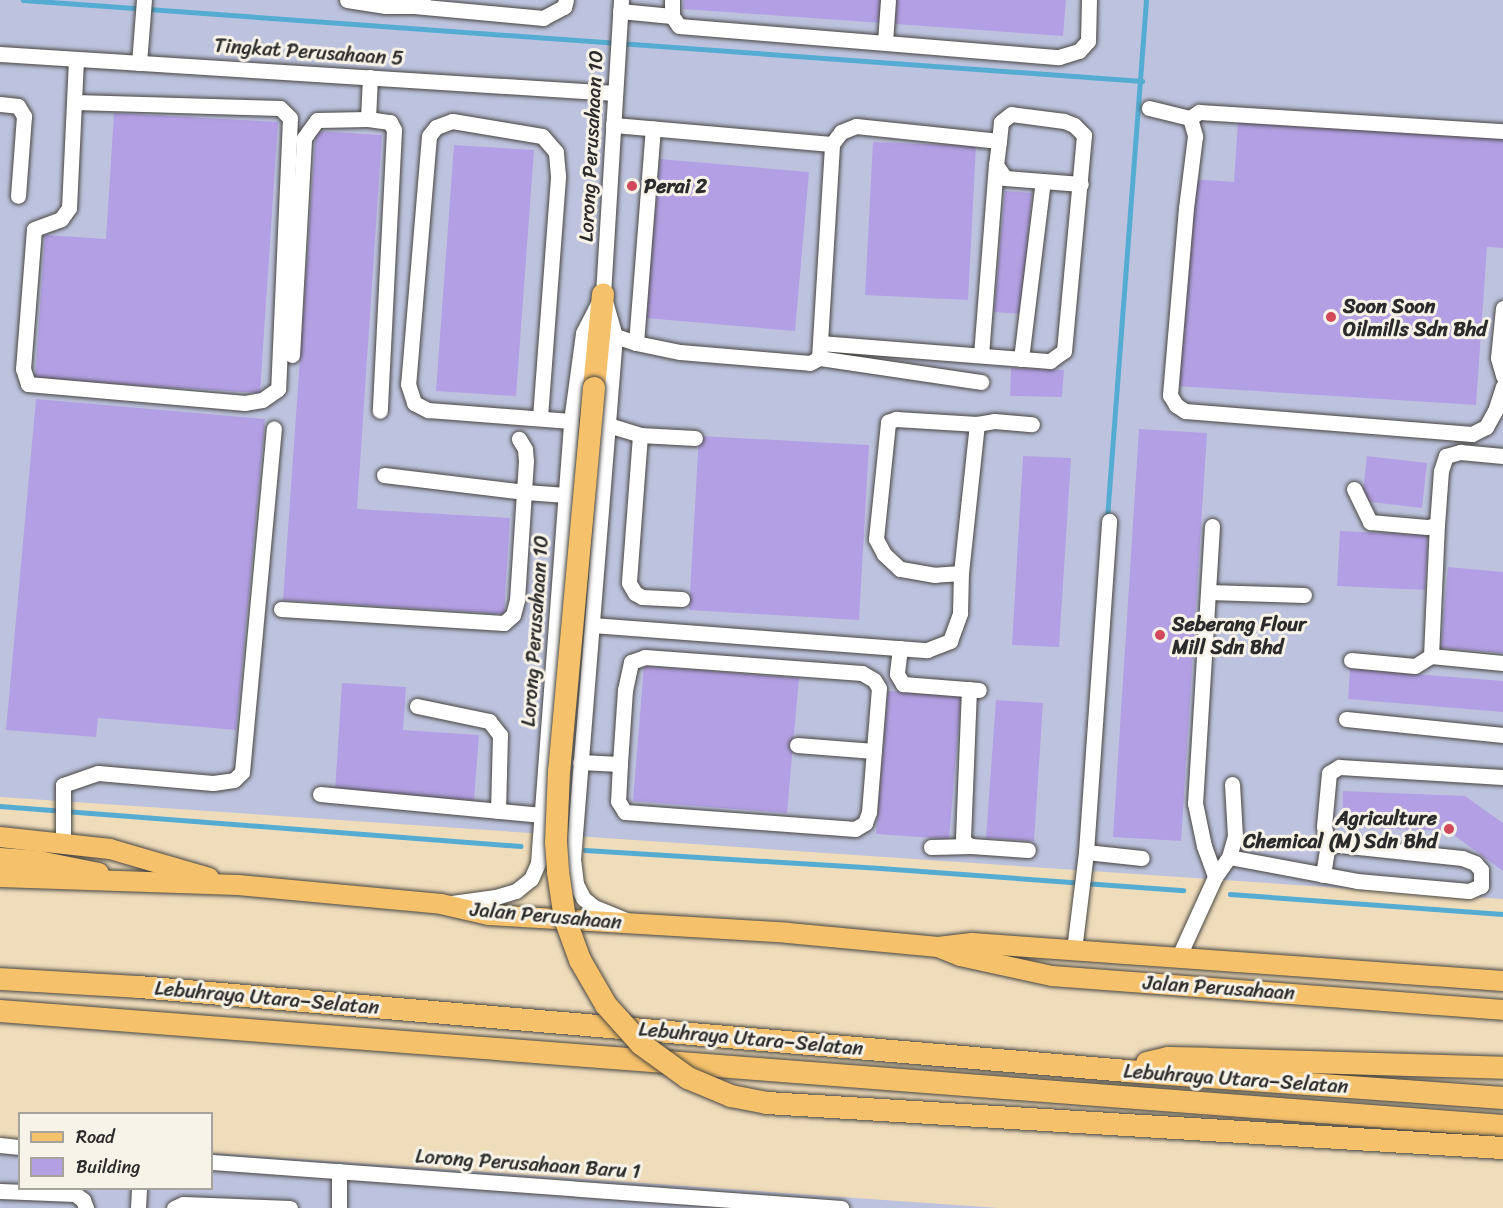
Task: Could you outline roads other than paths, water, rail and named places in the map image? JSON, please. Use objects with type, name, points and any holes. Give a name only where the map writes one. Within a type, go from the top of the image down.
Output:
[{"type":"highway","points":[[603,294],[559,771],[556,842],[565,919],[589,980],[616,1018],[648,1050],[688,1078],[730,1096],[768,1103],[1503,1148]]},
{"type":"highway","name":"Lebuhraya Utara–Selatan","points":[[0,979],[139,987],[1126,1071],[1503,1098]]},
{"type":"highway","name":"Lebuhraya Utara–Selatan","points":[[0,1011],[1503,1126]]},
{"type":"highway","points":[[1126,1071],[1168,1059],[1503,1068]]},
{"type":"main road","points":[[0,837],[63,836],[238,885]]},
{"type":"main road","name":"Jalan Perusahaan","points":[[0,858],[39,861],[154,884]]},
{"type":"main road","name":"Jalan Perusahaan","points":[[0,877],[33,880],[238,885],[441,904],[489,915],[788,933],[938,947],[972,943],[1179,956],[1503,981]]},
{"type":"main road","points":[[0,892],[33,880]]},
{"type":"main road","name":"Jalan Perusahaan","points":[[938,947],[960,956],[1052,976],[1503,1010]]},
{"type":"main road","points":[[1201,987],[1202,959]]},
{"type":"street","points":[[349,0],[386,6],[419,3],[543,18],[564,7],[566,0]]},
{"type":"street","points":[[672,0],[672,16],[678,26],[1059,57],[1078,51],[1088,41],[1089,0]]},
{"type":"street","points":[[885,42],[888,0]]},
{"type":"street","points":[[140,63],[144,2]]},
{"type":"street","points":[[620,6],[672,16]]},
{"type":"street","name":"Lorong Perusahaan 10","points":[[620,6],[603,294],[615,336],[573,859],[576,884],[583,898],[594,907],[637,925]]},
{"type":"street","name":"Tingkat Perusahaan 5","points":[[0,54],[615,93]]},
{"type":"street","points":[[75,102],[280,108],[290,118],[278,389],[262,400],[245,403],[28,384],[23,369],[34,229],[61,219],[69,208],[76,59]]},
{"type":"street","points":[[368,119],[370,77]]},
{"type":"street","points":[[0,104],[18,106],[24,116],[18,196]]},
{"type":"street","points":[[1149,108],[1190,118],[1199,112],[1503,131]]},
{"type":"street","points":[[819,350],[1050,361],[1064,351],[1084,135],[1074,125],[1064,121],[1011,114],[1001,122],[981,356]]},
{"type":"street","points":[[1190,118],[1195,136],[1186,208],[1170,395],[1176,405],[1185,411],[1472,434],[1486,427],[1495,411],[1503,386]]},
{"type":"street","points":[[292,355],[304,138],[317,120],[368,119],[390,122],[394,130],[380,411]]},
{"type":"street","points":[[540,417],[558,176],[556,152],[542,136],[452,121],[436,127],[429,136],[408,384],[414,403],[428,410],[571,421]]},
{"type":"street","points":[[613,125],[832,144]]},
{"type":"street","points":[[615,336],[680,352],[810,363],[819,350],[832,144],[841,132],[856,126],[999,141]]},
{"type":"street","points":[[636,343],[653,129]]},
{"type":"street","points":[[996,165],[1005,178],[1081,184]]},
{"type":"street","points":[[1022,359],[1043,181]]},
{"type":"street","name":"Lorong Perusahaan 10","points":[[441,904],[496,897],[526,885],[538,863],[571,421],[583,333],[603,294]]},
{"type":"street","points":[[1503,308],[1498,358],[1503,376]]},
{"type":"street","points":[[819,350],[981,382]]},
{"type":"street","points":[[961,573],[935,575],[900,570],[884,554],[876,539],[888,422],[896,419],[977,424],[994,421],[1032,424]]},
{"type":"street","points":[[592,625],[927,650],[950,641],[960,613],[961,573],[977,424]]},
{"type":"street","points":[[608,425],[640,435],[695,438]]},
{"type":"street","points":[[63,836],[63,785],[98,773],[213,783],[234,780],[242,772],[274,428]]},
{"type":"street","points":[[640,435],[629,583],[635,593],[642,597],[682,599]]},
{"type":"street","points":[[280,609],[504,623],[513,615],[517,600],[525,492],[525,449],[519,439]]},
{"type":"street","points":[[1431,656],[1441,471],[1446,456],[1460,452],[1503,456]]},
{"type":"street","points":[[384,475],[566,495]]},
{"type":"street","points":[[1354,489],[1370,522],[1427,527],[1437,525]]},
{"type":"street","points":[[1074,950],[1086,852],[1109,521]]},
{"type":"street","points":[[1212,526],[1195,803],[1204,846],[1215,877]]},
{"type":"street","points":[[1208,592],[1304,595]]},
{"type":"street","points":[[900,648],[897,674],[903,684],[974,690],[963,841],[971,846]]},
{"type":"street","points":[[1351,660],[1415,666],[1431,656],[1503,663]]},
{"type":"street","points":[[645,657],[862,673],[874,680],[879,688],[868,818],[855,829],[625,812],[618,801],[620,764],[625,690],[631,662],[645,657]]},
{"type":"street","points":[[417,706],[489,721],[500,735],[498,811]]},
{"type":"street","points":[[1346,719],[1503,735]]},
{"type":"street","points":[[797,746],[874,751]]},
{"type":"street","points":[[580,762],[620,764]]},
{"type":"street","points":[[1323,876],[1328,844],[1324,825],[1329,772],[1339,767],[1503,777]]},
{"type":"street","points":[[1179,956],[1215,877],[1229,858],[1235,836],[1232,784]]},
{"type":"street","points":[[320,794],[542,815]]},
{"type":"street","points":[[1229,858],[1323,876],[1469,891],[1481,886],[1481,870],[1475,863],[1462,858],[1328,844]]},
{"type":"street","points":[[931,847],[971,846],[1028,850]]},
{"type":"street","points":[[1086,852],[1142,858]]},
{"type":"street","points":[[0,1145],[18,1147]]},
{"type":"street","name":"Lorong Perusahaan Baru 1","points":[[213,1162],[771,1205],[841,1208]]},
{"type":"street","points":[[339,1171],[339,1208]]},
{"type":"street","points":[[138,1208],[139,1190]]},
{"type":"street","points":[[0,1191],[75,1194],[83,1200],[86,1208]]},
{"type":"street","points":[[174,1208],[183,1203],[290,1208]]},
{"type":"waterway","points":[[23,0],[1142,81]]},
{"type":"waterway","points":[[1107,518],[1146,0]]},
{"type":"waterway","points":[[0,806],[520,846]]},
{"type":"waterway","points":[[585,850],[1183,890]]},
{"type":"waterway","points":[[1230,894],[1503,914]]},
{"type":"place","name":"Perai 2","points":[[632,186]]},
{"type":"place","name":"Soon Soon Oilmills Sdn Bhd","points":[[1331,317]]},
{"type":"place","name":"Seberang Flour Mill Sdn Bhd","points":[[1160,635]]},
{"type":"place","name":"Agriculture Chemical (M) Sdn Bhd","points":[[1449,829]]}]
